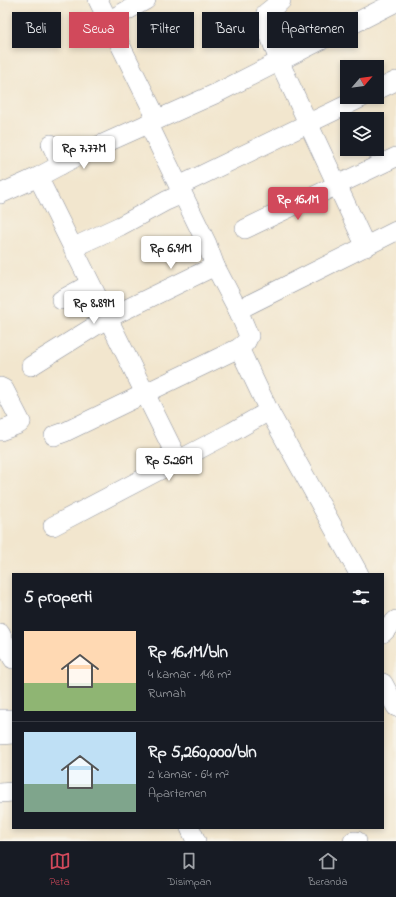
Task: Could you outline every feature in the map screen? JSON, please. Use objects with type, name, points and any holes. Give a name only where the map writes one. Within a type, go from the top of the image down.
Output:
[{"type":"street","points":[[98,0],[104,12]]},
{"type":"street","points":[[124,12],[146,0]]},
{"type":"street","points":[[281,1],[266,13],[264,18],[279,61],[366,247]]},
{"type":"street","points":[[0,194],[38,177],[85,152],[217,93],[396,2]]},
{"type":"street","points":[[54,436],[238,348],[246,342],[248,336],[238,310],[215,266],[207,244],[180,190],[120,48]]},
{"type":"street","points":[[384,87],[396,82]]},
{"type":"street","points":[[74,247],[120,226],[166,201],[180,190],[307,123],[348,104]]},
{"type":"street","points":[[51,144],[61,165]]},
{"type":"street","points":[[245,229],[396,157]]},
{"type":"street","points":[[38,177],[74,247],[90,284],[178,460]]},
{"type":"street","points":[[238,310],[396,231]]},
{"type":"street","points":[[31,366],[108,318],[215,266]]},
{"type":"street","points":[[61,300],[90,284]]},
{"type":"street","points":[[238,348],[269,411],[358,573]]},
{"type":"street","points":[[0,387],[4,389],[20,419],[19,424],[0,431]]},
{"type":"street","points":[[53,526],[269,411]]},
{"type":"street","points":[[0,633],[12,657]]},
{"type":"street","points":[[384,685],[396,708]]},
{"type":"street","points":[[0,719],[12,719]]},
{"type":"street","points":[[0,735],[12,734]]},
{"type":"street","points":[[0,793],[12,792]]},
{"type":"street","points":[[190,829],[196,841]]}]
